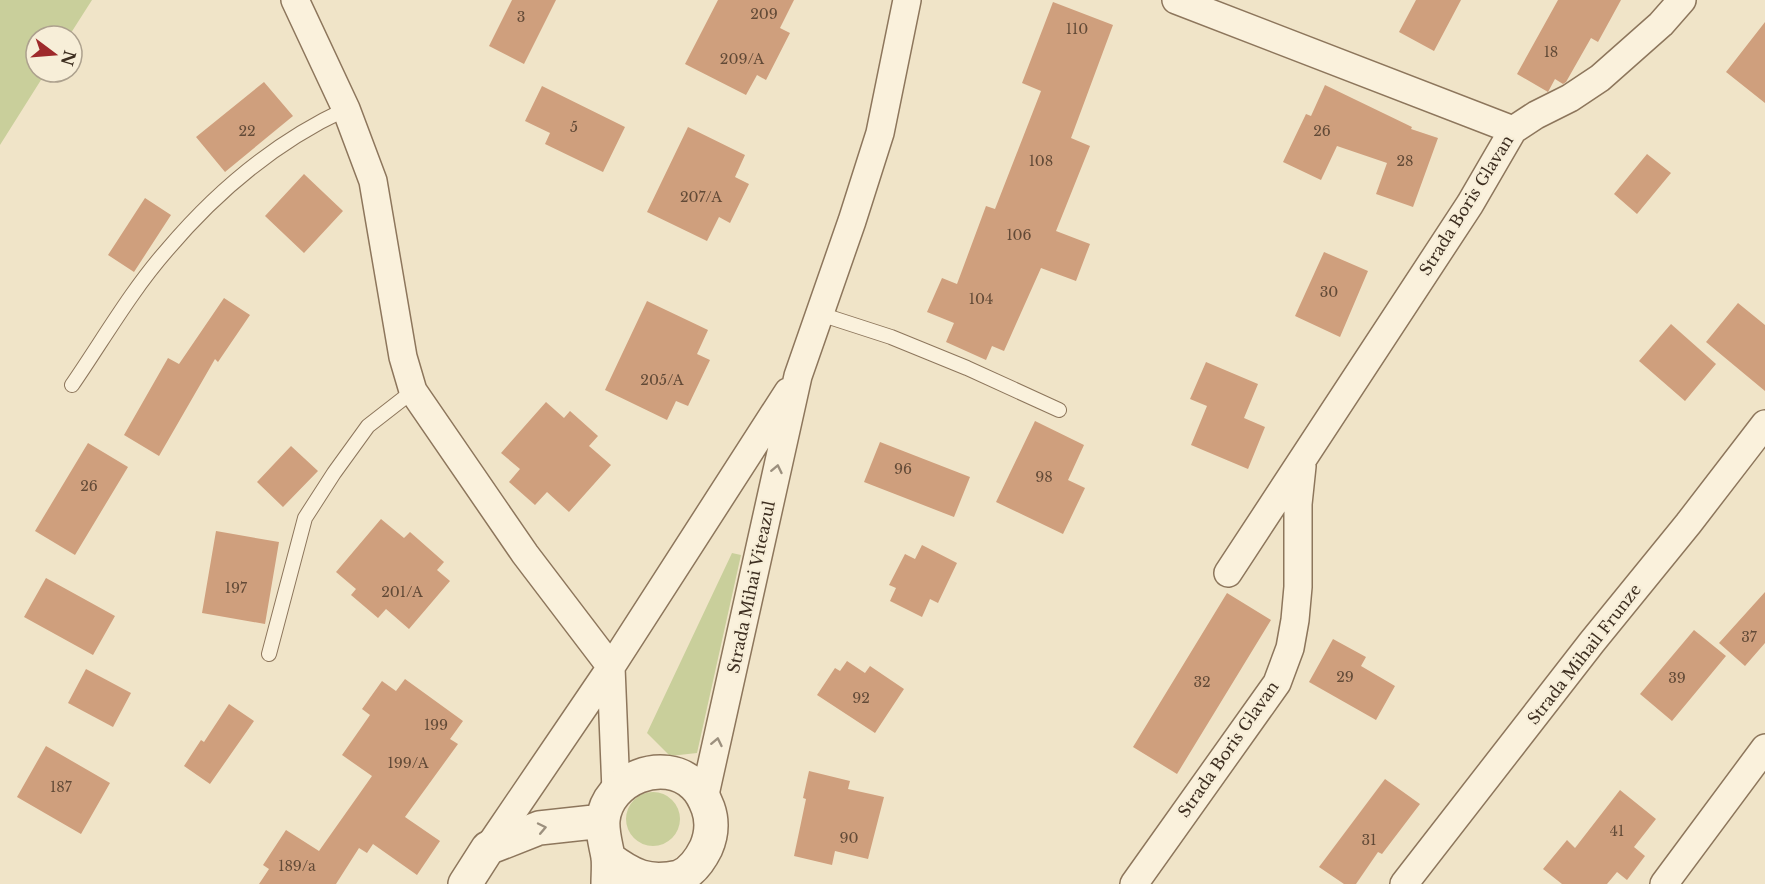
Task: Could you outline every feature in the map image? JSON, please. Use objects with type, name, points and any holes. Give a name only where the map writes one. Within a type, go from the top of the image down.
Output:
[{"type":"street","points":[[295,0],[346,109],[373,181],[403,357],[413,391],[525,554],[611,667],[616,791]]},
{"type":"street","name":"Strada Mihai Viteazul","points":[[704,799],[798,376],[880,133],[907,0]]},
{"type":"street","points":[[1176,0],[1513,130]]},
{"type":"street","name":"Strada Boris Glavan","points":[[1228,573],[1303,460],[1360,368],[1470,204],[1513,130],[1600,78],[1661,24],[1682,0]]},
{"type":"street","name":"Strada Mihai Viteazul","points":[[465,884],[611,667],[798,376]]},
{"type":"street","name":"Strada Mihail Frunze","points":[[1404,884],[1765,424]]},
{"type":"street","name":"Strada Boris Glavan","points":[[1134,884],[1276,683],[1290,648],[1298,587],[1298,504],[1303,460]]},
{"type":"street","points":[[1664,884],[1765,748]]},
{"type":"street","points":[[646,773],[675,775],[694,784],[704,799],[711,817],[711,836],[698,873],[656,882],[643,880],[626,872],[608,871],[603,820],[606,807],[616,791],[629,780],[646,773]]},
{"type":"street","points":[[488,848],[539,828],[603,820]]},
{"type":"lane","points":[[72,385],[131,298],[167,250],[202,213],[252,167],[313,124],[346,109]]},
{"type":"lane","points":[[820,314],[891,337],[967,368],[1059,410]]},
{"type":"lane","points":[[269,654],[305,518],[368,426],[413,391]]},
{"type":"green space","points":[[0,0],[92,0],[77,24],[24,24],[24,84],[38,84],[0,145]]},
{"type":"green space","points":[[732,553],[741,555],[697,753],[670,756],[647,733]]},
{"type":"green space","points":[[653,792],[663,794],[672,800],[678,809],[680,819],[678,829],[672,838],[663,844],[653,846],[643,844],[634,838],[628,829],[626,819],[628,809],[634,800],[643,794]]},
{"type":"building","points":[[512,0],[556,0],[524,64],[489,46]]},
{"type":"building","points":[[718,0],[794,0],[780,28],[790,33],[766,80],[757,75],[746,95],[685,64]]},
{"type":"building","points":[[1416,0],[1461,0],[1434,51],[1399,32]]},
{"type":"building","points":[[1558,0],[1621,0],[1598,42],[1591,38],[1566,82],[1563,84],[1555,79],[1548,92],[1517,74]]},
{"type":"building","points":[[1053,2],[1113,25],[1071,138],[1090,146],[1056,231],[1090,244],[1076,281],[1041,268],[1004,351],[992,346],[986,360],[946,342],[954,323],[927,312],[942,278],[957,284],[986,206],[995,209],[1041,91],[1022,83]]},
{"type":"building","points":[[1765,22],[1765,103],[1726,72]]},
{"type":"building","points":[[264,82],[293,116],[225,172],[196,137]]},
{"type":"building","points":[[1325,85],[1412,127],[1411,129],[1438,138],[1413,207],[1376,194],[1387,163],[1337,146],[1321,180],[1283,162],[1306,114],[1311,116]]},
{"type":"building","points":[[542,86],[625,127],[603,172],[545,144],[550,133],[525,121]]},
{"type":"building","points":[[688,127],[745,155],[735,177],[749,184],[730,223],[719,217],[707,241],[647,212]]},
{"type":"building","points":[[1647,154],[1671,173],[1637,214],[1614,194]]},
{"type":"building","points":[[304,174],[343,211],[304,253],[265,216]]},
{"type":"building","points":[[145,198],[171,215],[134,272],[108,255]]},
{"type":"building","points":[[1324,252],[1368,271],[1340,337],[1295,316]]},
{"type":"building","points":[[224,298],[250,315],[218,362],[215,359],[159,456],[124,435],[168,358],[179,364]]},
{"type":"building","points":[[647,301],[708,330],[697,354],[710,360],[688,406],[676,401],[667,420],[605,390]]},
{"type":"building","points":[[1738,303],[1765,325],[1765,391],[1706,342]]},
{"type":"building","points":[[1671,324],[1716,364],[1685,401],[1639,361]]},
{"type":"building","points":[[1206,362],[1258,384],[1244,418],[1265,427],[1248,469],[1191,445],[1207,406],[1190,399]]},
{"type":"building","points":[[546,402],[564,418],[570,411],[598,436],[589,446],[611,465],[569,512],[547,492],[535,505],[509,482],[520,469],[501,453]]},
{"type":"building","points":[[1035,421],[1084,445],[1068,480],[1085,488],[1063,534],[996,502]]},
{"type":"building","points":[[880,442],[970,477],[954,517],[864,482]]},
{"type":"building","points":[[88,443],[128,467],[75,555],[35,531]]},
{"type":"building","points":[[291,446],[318,471],[283,507],[257,482]]},
{"type":"building","points":[[381,519],[404,538],[410,532],[444,562],[437,570],[450,581],[409,629],[386,609],[378,618],[351,595],[356,589],[336,572]]},
{"type":"building","points":[[216,531],[279,542],[265,624],[202,613]]},
{"type":"building","points":[[922,545],[957,563],[938,603],[930,599],[922,617],[890,601],[896,588],[889,585],[905,554],[915,559]]},
{"type":"building","points":[[46,578],[115,616],[93,655],[24,617]]},
{"type":"building","points":[[1765,592],[1765,643],[1745,666],[1719,643]]},
{"type":"building","points":[[1227,593],[1271,620],[1177,774],[1133,747]]},
{"type":"building","points":[[1694,630],[1726,656],[1672,721],[1640,694]]},
{"type":"building","points":[[1333,639],[1366,657],[1361,666],[1395,686],[1376,720],[1309,682]]},
{"type":"building","points":[[847,661],[865,673],[870,666],[904,689],[875,733],[817,695],[835,668],[840,671]]},
{"type":"building","points":[[86,669],[131,693],[113,727],[68,703]]},
{"type":"building","points":[[405,679],[463,721],[450,739],[458,744],[405,817],[440,841],[417,875],[373,844],[367,853],[359,848],[336,884],[259,884],[269,869],[263,865],[286,830],[319,851],[372,776],[342,755],[370,715],[362,709],[382,681],[396,691]]},
{"type":"building","points":[[229,704],[254,721],[210,784],[184,766],[201,740],[204,742]]},
{"type":"building","points":[[46,746],[110,783],[81,834],[17,797]]},
{"type":"building","points":[[809,771],[850,781],[848,789],[884,797],[868,859],[835,851],[832,865],[794,856],[806,799],[803,798]]},
{"type":"building","points":[[1385,779],[1420,804],[1382,854],[1378,852],[1356,884],[1344,884],[1319,867]]},
{"type":"building","points":[[1620,790],[1656,819],[1634,847],[1645,856],[1627,880],[1617,872],[1607,884],[1562,884],[1543,869],[1567,840],[1575,848]]}]
